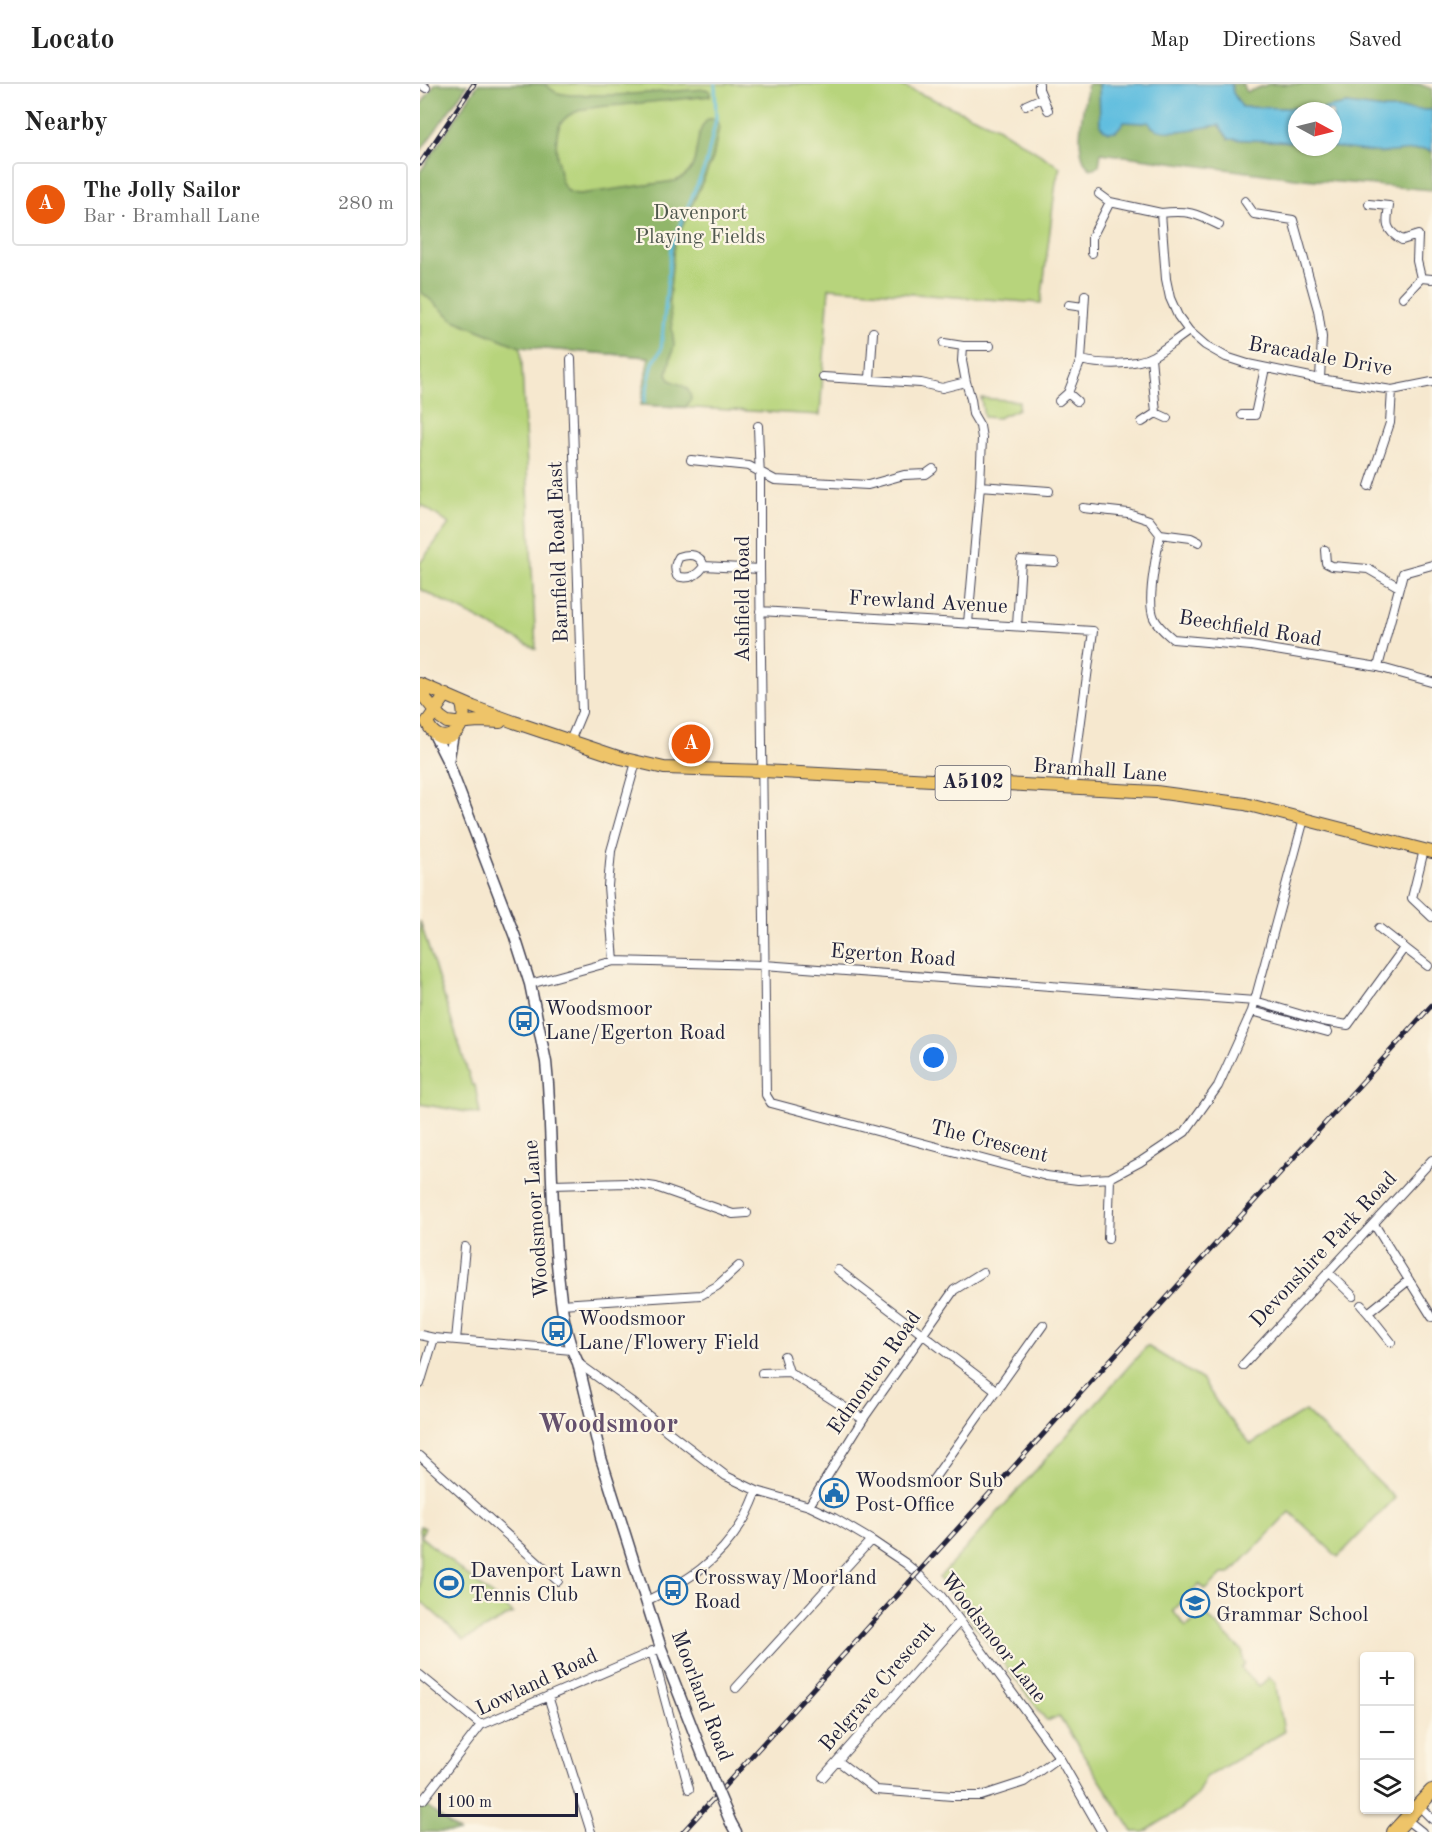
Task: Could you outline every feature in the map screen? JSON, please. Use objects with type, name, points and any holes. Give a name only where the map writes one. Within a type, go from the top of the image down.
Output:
[{"type":"highway","points":[[1394,1832],[1432,1791]]},
{"type":"main road","name":"Bramhall Lane","points":[[420,684],[514,722],[636,762],[664,768],[763,771],[1156,792],[1245,804],[1428,851]]},
{"type":"main road","name":"Bramhall Lane","points":[[420,692],[440,717],[447,722],[514,722]]},
{"type":"main road","points":[[446,695],[423,725],[435,736],[445,737],[453,734],[463,722],[464,709],[461,702]]},
{"type":"street","points":[[1039,84],[1048,110]]},
{"type":"street","points":[[1026,105],[1042,98]]},
{"type":"street","points":[[1099,194],[1110,202],[1161,213],[1181,211],[1199,215],[1219,225]]},
{"type":"street","points":[[1245,201],[1254,214],[1293,220],[1318,310],[1322,337],[1320,379]]},
{"type":"street","points":[[1092,253],[1092,237],[1110,202]]},
{"type":"street","points":[[1369,204],[1389,206],[1386,223],[1391,234],[1402,240],[1418,235],[1417,261],[1421,278]]},
{"type":"street","name":"Bracadale Drive","points":[[1161,213],[1166,279],[1170,298],[1188,331],[1205,345],[1226,357],[1265,368],[1320,379],[1392,390],[1432,382]]},
{"type":"street","points":[[1421,278],[1432,279]]},
{"type":"street","points":[[1403,297],[1421,278]]},
{"type":"street","points":[[1059,401],[1068,393],[1082,360],[1085,295]]},
{"type":"street","points":[[1069,305],[1083,307]]},
{"type":"street","points":[[1082,360],[1105,364],[1135,362],[1151,357],[1188,331]]},
{"type":"street","points":[[870,379],[873,332]]},
{"type":"street","points":[[944,344],[990,346]]},
{"type":"street","points":[[963,346],[962,361],[966,382],[973,414],[980,426],[982,438],[968,623]]},
{"type":"street","points":[[1151,357],[1156,412]]},
{"type":"street","name":"Barnfield Road East","points":[[570,741],[582,712],[571,359]]},
{"type":"street","points":[[1242,415],[1255,415],[1265,368]]},
{"type":"street","points":[[823,377],[921,383],[942,388],[966,382]]},
{"type":"street","points":[[1370,486],[1390,423],[1392,390]]},
{"type":"street","points":[[1068,393],[1077,401]]},
{"type":"street","points":[[1156,412],[1167,417]]},
{"type":"street","points":[[1142,422],[1156,412]]},
{"type":"street","name":"Ashfield Road","points":[[758,426],[763,771]]},
{"type":"street","points":[[691,460],[749,466],[775,480],[868,485],[904,475],[926,474],[933,469]]},
{"type":"street","points":[[980,486],[1049,491]]},
{"type":"street","points":[[1083,508],[1128,513],[1149,520],[1160,534],[1191,538],[1199,542]]},
{"type":"street","name":"Beechfield Road","points":[[1160,534],[1151,610],[1154,620],[1173,639],[1250,646],[1378,667],[1432,682]]},
{"type":"street","points":[[1325,550],[1326,563],[1332,566],[1368,569],[1399,587]]},
{"type":"street","points":[[1017,626],[1021,560],[1055,562]]},
{"type":"street","points":[[1378,667],[1403,573],[1432,565]]},
{"type":"street","points":[[704,566],[759,569]]},
{"type":"street","name":"Frewland Avenue","points":[[760,611],[1093,631],[1072,788]]},
{"type":"street","points":[[448,762],[453,734]]},
{"type":"street","name":"Woodsmoor Lane","points":[[435,736],[448,762],[515,938],[530,984],[546,1062],[555,1245],[561,1304],[572,1350],[578,1363],[726,1476],[757,1491],[809,1506],[834,1518],[871,1540],[918,1574],[941,1596],[1059,1757],[1102,1832]]},
{"type":"street","points":[[614,961],[608,886],[611,850],[636,762]]},
{"type":"street","name":"The Crescent","points":[[763,771],[766,1095],[771,1103],[1046,1176],[1078,1180],[1110,1178],[1140,1162],[1185,1132],[1218,1086],[1252,1011],[1304,819]]},
{"type":"street","points":[[1428,851],[1412,897],[1432,916]]},
{"type":"street","points":[[1379,928],[1428,966]]},
{"type":"street","name":"Egerton Road","points":[[530,984],[614,961],[764,965],[1255,1001],[1322,1021],[1348,1025],[1404,948]]},
{"type":"street","points":[[1252,1011],[1328,1032]]},
{"type":"street","name":"Devonshire Park Road","points":[[1243,1365],[1432,1160]]},
{"type":"street","points":[[1108,1239],[1110,1178]]},
{"type":"street","points":[[552,1185],[628,1183],[656,1186],[733,1214],[747,1213]]},
{"type":"street","points":[[1374,1224],[1432,1317]]},
{"type":"street","points":[[456,1340],[465,1247]]},
{"type":"street","points":[[561,1304],[701,1295],[717,1286],[740,1266]]},
{"type":"street","points":[[838,1270],[996,1391]]},
{"type":"street","name":"Edmonton Road","points":[[809,1506],[862,1419],[954,1290],[983,1272]]},
{"type":"street","points":[[1329,1272],[1353,1296]]},
{"type":"street","points":[[1368,1313],[1408,1280]]},
{"type":"street","points":[[1360,1305],[1391,1342]]},
{"type":"street","points":[[930,1484],[1043,1325]]},
{"type":"street","points":[[420,1335],[572,1350]]},
{"type":"street","points":[[420,1384],[434,1338]]},
{"type":"street","points":[[784,1356],[789,1372]]},
{"type":"street","name":"Moorland Road","points":[[578,1363],[601,1458],[646,1601],[657,1650],[733,1828]]},
{"type":"street","points":[[762,1373],[789,1372],[862,1419]]},
{"type":"street","points":[[420,1456],[558,1581]]},
{"type":"street","points":[[646,1601],[679,1585],[705,1567],[727,1544],[744,1520],[757,1491]]},
{"type":"street","points":[[736,1688],[871,1540]]},
{"type":"street","name":"Belgrave Crescent","points":[[823,1777],[960,1621]]},
{"type":"street","points":[[657,1650],[690,1789]]},
{"type":"street","name":"Lowland Road","points":[[423,1800],[481,1725],[657,1650]]},
{"type":"street","points":[[420,1675],[481,1725]]},
{"type":"street","points":[[548,1696],[591,1832]]},
{"type":"street","points":[[838,1761],[876,1790],[981,1796],[1024,1782],[1059,1757]]},
{"type":"street","points":[[1419,1806],[1432,1819]]},
{"type":"street","points":[[1407,1820],[1422,1832]]},
{"type":"green space","points":[[435,84],[468,84],[420,152],[420,106]]},
{"type":"green space","points":[[478,84],[544,84],[557,93],[570,95],[617,95],[706,89],[710,91],[710,96],[581,110],[569,115],[561,123],[556,141],[561,178],[565,188],[571,193],[580,194],[675,181],[691,170],[702,126],[708,119],[716,119],[719,127],[713,158],[674,245],[669,301],[674,345],[667,374],[670,380],[684,386],[689,391],[691,399],[686,407],[641,405],[649,357],[520,347],[454,320],[420,291],[420,172]]},
{"type":"green space","name":"Davenport Playing Fields","points":[[491,84],[898,84],[997,127],[1060,167],[1056,182],[1041,303],[829,288],[820,415],[641,405],[649,357],[521,347],[536,649],[420,589],[420,563],[449,524],[422,505],[420,508],[420,190]]},
{"type":"green space","points":[[1088,84],[1099,84],[1100,124],[1116,131],[1123,122],[1144,123],[1144,98],[1150,93],[1154,105],[1154,111],[1150,111],[1152,127],[1178,131],[1219,125],[1229,139],[1288,142],[1288,156],[1342,156],[1342,148],[1425,149],[1432,151],[1432,190],[1303,179],[1101,153],[1099,166],[1091,169],[1085,162],[1080,142]]},
{"type":"green space","points":[[1231,84],[1243,84],[1247,92],[1269,84],[1419,84],[1432,89],[1432,110],[1384,109],[1342,105],[1342,102],[1288,102],[1288,108],[1241,107]]},
{"type":"green space","points":[[981,398],[1019,401],[1018,409],[998,418],[984,417]]},
{"type":"green space","points":[[420,921],[472,1085],[475,1085],[480,1114],[420,1104]]},
{"type":"green space","name":"Stockport Grammar School","points":[[1147,1346],[1203,1380],[1219,1406],[1251,1444],[1305,1411],[1395,1498],[1338,1557],[1290,1512],[1230,1574],[1222,1574],[1206,1590],[1199,1584],[1173,1611],[1186,1627],[1204,1613],[1243,1652],[1245,1663],[1241,1668],[1259,1687],[1269,1677],[1275,1682],[1284,1732],[1206,1777],[1196,1796],[1177,1812],[1144,1832],[1133,1832],[1059,1716],[1047,1721],[939,1578]]},
{"type":"green space","points":[[420,1526],[425,1528],[420,1536]]},
{"type":"green space","name":"Davenport Lawn Tennis Club","points":[[420,1536],[513,1613],[464,1640],[420,1600]]},
{"type":"green space","points":[[420,1800],[421,1802],[459,1832],[420,1832]]},
{"type":"water","points":[[1099,84],[1231,84],[1233,93],[1242,107],[1288,108],[1288,142],[1229,139],[1219,125],[1167,131],[1154,128],[1148,122],[1124,122],[1116,131],[1108,132],[1100,124]]},
{"type":"water","points":[[1342,105],[1432,110],[1432,151],[1425,149],[1382,153],[1342,148]]},
{"type":"waterway","points":[[644,402],[653,363],[661,350],[671,246],[706,164],[716,119],[715,84]]},
{"type":"railway","points":[[420,164],[474,84]]},
{"type":"railway","points":[[683,1832],[1432,1005]]},
{"type":"place","name":"The Jolly Sailor","points":[[691,744]]},
{"type":"place","name":"Woodsmoor Lane/Egerton Road","points":[[524,1021]]},
{"type":"place","name":"Woodsmoor Lane/Flowery Field","points":[[557,1331]]},
{"type":"place","name":"Woodsmoor Sub Post-Office","points":[[834,1493]]},
{"type":"place","name":"Davenport Lawn Tennis Club","points":[[449,1583]]},
{"type":"place","name":"Crossway/Moorland Road","points":[[673,1590]]},
{"type":"place","name":"Stockport Grammar School","points":[[1195,1603]]},
{"type":"district","name":"Woodsmoor","points":[[608,1424]]}]
